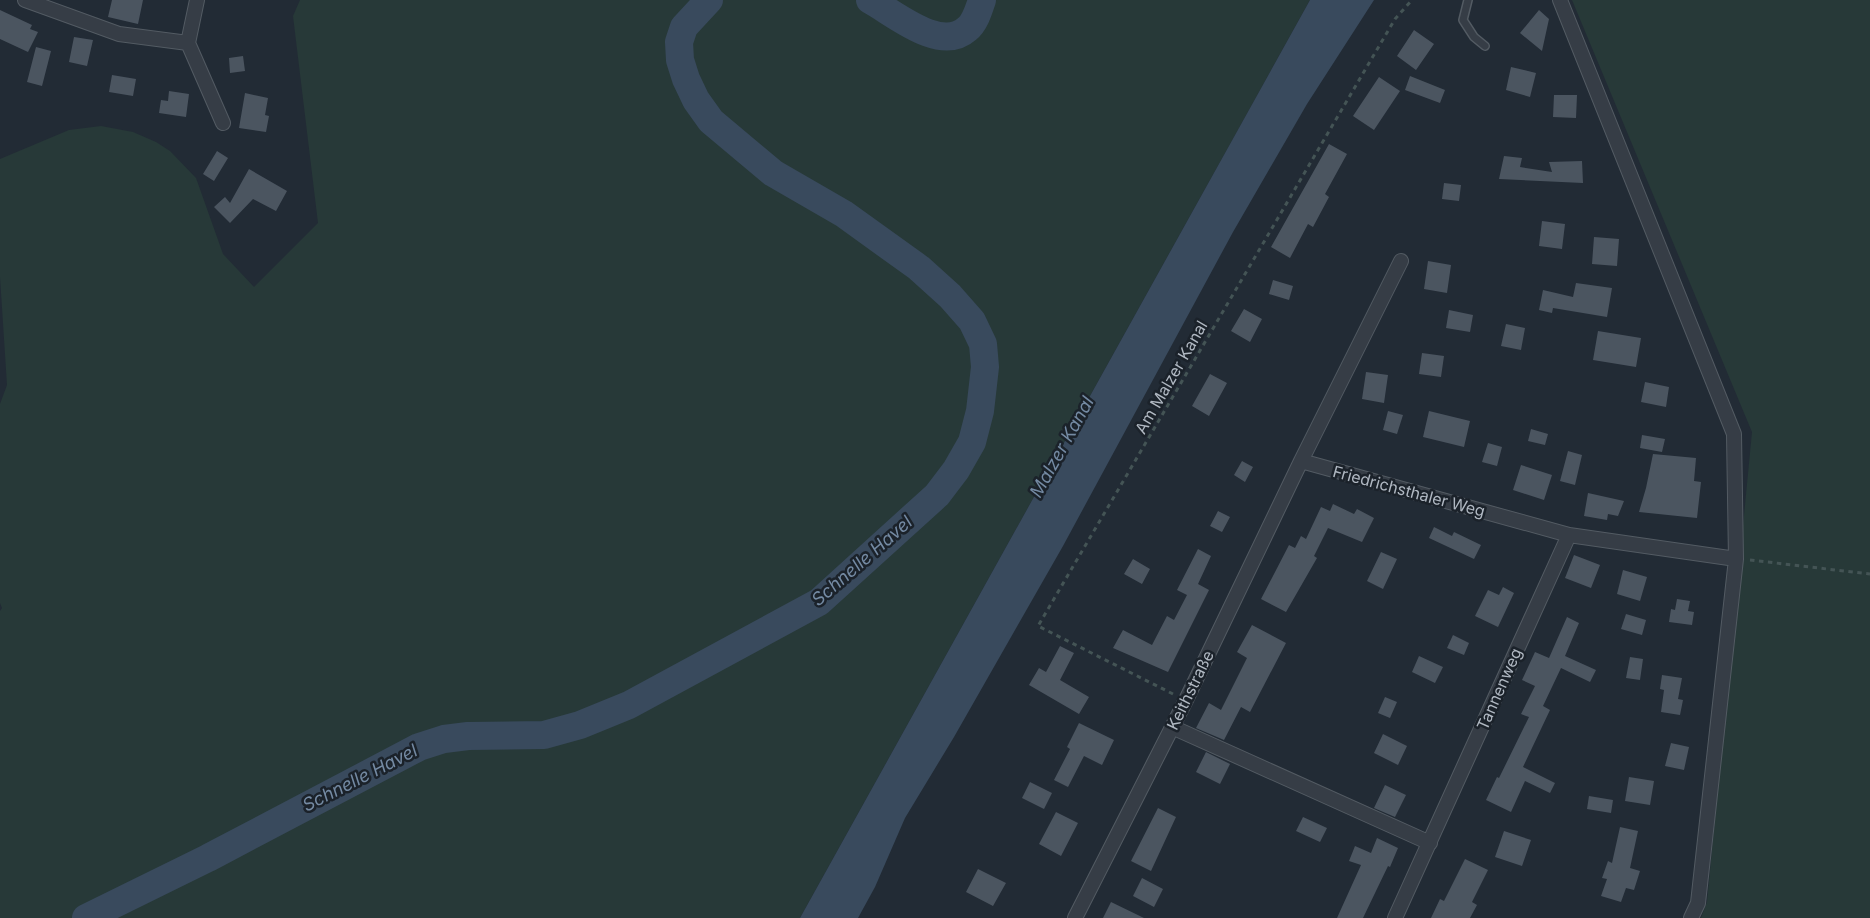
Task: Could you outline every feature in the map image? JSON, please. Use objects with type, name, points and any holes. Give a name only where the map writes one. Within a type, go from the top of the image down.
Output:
[{"type":"street","points":[[25,0],[119,34],[188,43]]},
{"type":"street","points":[[196,0],[188,43],[222,123]]},
{"type":"street","points":[[1560,0],[1734,434],[1736,559],[1698,903],[1691,918]]},
{"type":"street","points":[[1301,461],[1401,261]]},
{"type":"street","name":"Keithstraße","points":[[1075,918],[1186,700],[1301,461]]},
{"type":"street","name":"Friedrichsthaler Weg","points":[[1301,461],[1569,535],[1736,559]]},
{"type":"street","name":"Tannenweg","points":[[1395,918],[1569,535]]},
{"type":"street","points":[[1172,727],[1430,843]]},
{"type":"lane","points":[[1468,0],[1463,20],[1474,37],[1485,46]]},
{"type":"path","name":"Am Malzer Kanal","points":[[1186,700],[1038,626],[1395,19],[1412,0]]},
{"type":"path","points":[[1736,559],[1870,574]]},
{"type":"shaded area","points":[[300,0],[1310,0],[800,918],[0,918],[0,611],[2,608],[0,603],[0,404],[7,385],[0,277],[0,159],[69,130],[101,126],[133,132],[156,142],[170,151],[196,178],[223,254],[254,287],[318,223],[293,16]]},
{"type":"shaded area","points":[[1572,0],[1870,0],[1870,918],[1701,918],[1707,902],[1752,432]]},
{"type":"water","name":"Malzer Kanal","points":[[1310,0],[1374,0],[1307,104],[1233,232],[1063,546],[905,818],[875,887],[858,918],[800,918]]},
{"type":"building","points":[[112,0],[143,0],[138,24],[108,17]]},
{"type":"building","points":[[0,10],[32,25],[30,29],[38,32],[28,52],[0,39]]},
{"type":"building","points":[[1539,10],[1549,19],[1542,51],[1520,33]]},
{"type":"building","points":[[1414,30],[1434,44],[1416,70],[1397,56]]},
{"type":"building","points":[[74,37],[93,40],[87,66],[69,62]]},
{"type":"building","points":[[36,47],[51,51],[42,86],[27,82]]},
{"type":"building","points":[[243,56],[245,71],[230,73],[229,58]]},
{"type":"building","points":[[1511,67],[1536,73],[1530,97],[1506,90]]},
{"type":"building","points":[[112,75],[136,79],[133,96],[109,92]]},
{"type":"building","points":[[1410,76],[1445,90],[1440,103],[1405,90]]},
{"type":"building","points":[[1379,77],[1400,91],[1374,130],[1353,116]]},
{"type":"building","points":[[169,91],[189,94],[186,117],[159,113],[161,100],[168,101]]},
{"type":"building","points":[[245,93],[268,98],[265,115],[269,116],[266,132],[239,128]]},
{"type":"building","points":[[1554,95],[1577,95],[1576,118],[1553,117]]},
{"type":"building","points":[[1329,144],[1347,154],[1325,194],[1329,197],[1313,227],[1308,224],[1290,258],[1271,247]]},
{"type":"building","points":[[217,151],[228,158],[214,181],[203,174]]},
{"type":"building","points":[[1504,156],[1522,158],[1520,167],[1552,172],[1549,162],[1582,161],[1583,183],[1499,179]]},
{"type":"building","points":[[249,169],[287,191],[276,211],[253,199],[230,223],[214,207],[225,197],[230,203]]},
{"type":"building","points":[[1444,183],[1461,185],[1459,201],[1442,199]]},
{"type":"building","points":[[1542,221],[1565,224],[1562,249],[1539,246]]},
{"type":"building","points":[[1594,237],[1619,239],[1617,266],[1592,264]]},
{"type":"building","points":[[1428,261],[1451,265],[1447,293],[1424,289]]},
{"type":"building","points":[[1273,280],[1293,286],[1289,300],[1269,294]]},
{"type":"building","points":[[1576,283],[1612,288],[1607,317],[1553,308],[1552,313],[1539,310],[1543,290],[1573,297]]},
{"type":"building","points":[[1244,309],[1262,319],[1250,342],[1231,331]]},
{"type":"building","points":[[1449,310],[1473,315],[1470,332],[1446,328]]},
{"type":"building","points":[[1506,324],[1525,328],[1521,350],[1501,346]]},
{"type":"building","points":[[1598,331],[1641,338],[1636,367],[1593,360]]},
{"type":"building","points":[[1422,353],[1444,356],[1441,377],[1419,374]]},
{"type":"building","points":[[1366,372],[1388,375],[1384,403],[1362,399]]},
{"type":"building","points":[[1210,374],[1227,383],[1209,416],[1192,406]]},
{"type":"building","points":[[1645,382],[1669,387],[1666,407],[1641,402]]},
{"type":"building","points":[[1388,411],[1403,415],[1397,434],[1383,430]]},
{"type":"building","points":[[1429,411],[1470,421],[1464,447],[1423,437]]},
{"type":"building","points":[[1531,429],[1548,434],[1545,445],[1528,441]]},
{"type":"building","points":[[1642,435],[1665,439],[1662,452],[1640,448]]},
{"type":"building","points":[[1488,443],[1502,447],[1497,466],[1482,462]]},
{"type":"building","points":[[1568,451],[1582,455],[1575,485],[1560,481]]},
{"type":"building","points":[[1653,454],[1696,458],[1694,481],[1701,482],[1697,518],[1639,512]]},
{"type":"building","points":[[1242,461],[1253,467],[1245,482],[1234,475]]},
{"type":"building","points":[[1521,465],[1552,475],[1544,500],[1513,490]]},
{"type":"building","points":[[1588,493],[1624,501],[1618,516],[1608,514],[1607,520],[1584,516]]},
{"type":"building","points":[[1333,504],[1354,514],[1357,509],[1374,518],[1362,542],[1328,528],[1314,556],[1317,558],[1286,612],[1261,599],[1289,545],[1295,548],[1301,536],[1306,539],[1321,507],[1330,511]]},
{"type":"building","points":[[1218,511],[1230,517],[1222,532],[1210,526]]},
{"type":"building","points":[[1434,527],[1452,536],[1454,532],[1481,545],[1474,559],[1429,538]]},
{"type":"building","points":[[1198,549],[1211,556],[1198,584],[1209,590],[1168,672],[1113,648],[1123,630],[1152,645],[1167,616],[1174,620],[1187,595],[1177,590]]},
{"type":"building","points":[[1381,552],[1397,559],[1383,589],[1367,581]]},
{"type":"building","points":[[1574,555],[1600,565],[1591,588],[1565,578]]},
{"type":"building","points":[[1133,559],[1150,569],[1142,584],[1124,574]]},
{"type":"building","points":[[1623,570],[1647,577],[1640,601],[1617,594]]},
{"type":"building","points":[[1503,587],[1514,593],[1498,627],[1475,616],[1488,590],[1499,595]]},
{"type":"building","points":[[1677,599],[1690,601],[1688,611],[1694,612],[1692,625],[1669,622],[1671,609],[1675,610]]},
{"type":"building","points":[[1626,614],[1646,620],[1642,635],[1621,629]]},
{"type":"building","points":[[1567,617],[1579,623],[1565,656],[1596,670],[1590,682],[1561,668],[1543,706],[1550,710],[1523,767],[1555,783],[1550,793],[1525,781],[1511,812],[1486,800],[1529,717],[1521,714],[1535,686],[1522,680],[1535,652],[1549,658]]},
{"type":"building","points":[[1252,625],[1286,643],[1250,712],[1241,707],[1224,740],[1196,728],[1209,703],[1221,710],[1247,658],[1237,652]]},
{"type":"building","points":[[1453,635],[1469,643],[1464,655],[1447,648]]},
{"type":"building","points":[[1060,646],[1074,653],[1060,680],[1089,697],[1079,714],[1029,685],[1039,668],[1046,672]]},
{"type":"building","points":[[1419,656],[1443,667],[1435,683],[1412,672]]},
{"type":"building","points":[[1630,657],[1643,659],[1640,680],[1626,678]]},
{"type":"building","points":[[1662,675],[1682,678],[1678,699],[1683,700],[1680,715],[1661,712],[1664,690],[1660,689]]},
{"type":"building","points":[[1385,697],[1397,702],[1390,718],[1378,713]]},
{"type":"building","points":[[1079,723],[1114,740],[1102,765],[1084,756],[1068,787],[1054,780],[1070,749],[1067,747]]},
{"type":"building","points":[[1383,734],[1407,746],[1398,765],[1374,753]]},
{"type":"building","points":[[1671,743],[1689,747],[1684,770],[1665,766]]},
{"type":"building","points":[[1206,752],[1230,764],[1220,784],[1196,772]]},
{"type":"building","points":[[1629,777],[1654,781],[1650,805],[1625,801]]},
{"type":"building","points":[[1030,782],[1052,793],[1044,809],[1022,798]]},
{"type":"building","points":[[1385,785],[1406,795],[1395,817],[1374,808]]},
{"type":"building","points":[[1589,796],[1613,800],[1611,813],[1587,809]]},
{"type":"building","points":[[1158,808],[1176,817],[1151,871],[1131,861]]},
{"type":"building","points":[[1056,812],[1078,823],[1061,856],[1039,844]]},
{"type":"building","points":[[1303,817],[1327,828],[1320,842],[1296,831]]},
{"type":"building","points":[[1620,827],[1638,831],[1630,868],[1640,871],[1634,890],[1626,888],[1621,902],[1601,896],[1607,879],[1602,878],[1608,861],[1612,863]]},
{"type":"building","points":[[1504,831],[1531,840],[1522,866],[1495,857]]},
{"type":"building","points":[[1377,838],[1398,848],[1390,867],[1388,866],[1363,918],[1337,918],[1361,865],[1349,861],[1355,846],[1371,853]]},
{"type":"building","points":[[1465,859],[1488,870],[1472,902],[1477,905],[1470,918],[1431,918],[1440,899],[1444,901]]},
{"type":"building","points":[[978,869],[1006,883],[993,906],[966,892]]},
{"type":"building","points":[[1142,878],[1163,889],[1154,907],[1133,896]]},
{"type":"building","points":[[1111,902],[1144,918],[1103,918]]},
{"type":"waterway","name":"Schnelle Havel","points":[[86,918],[208,858],[419,747],[444,739],[468,736],[544,735],[580,725],[629,705],[819,602],[937,495],[956,470],[972,442],[980,411],[985,367],[983,344],[972,321],[950,296],[919,268],[844,214],[773,173],[711,121],[696,100],[686,79],[680,60],[679,42],[684,27],[709,0]]},
{"type":"waterway","name":"Schnelle Havel","points":[[870,0],[917,28],[944,36],[956,35],[967,29],[976,16],[982,0]]}]
